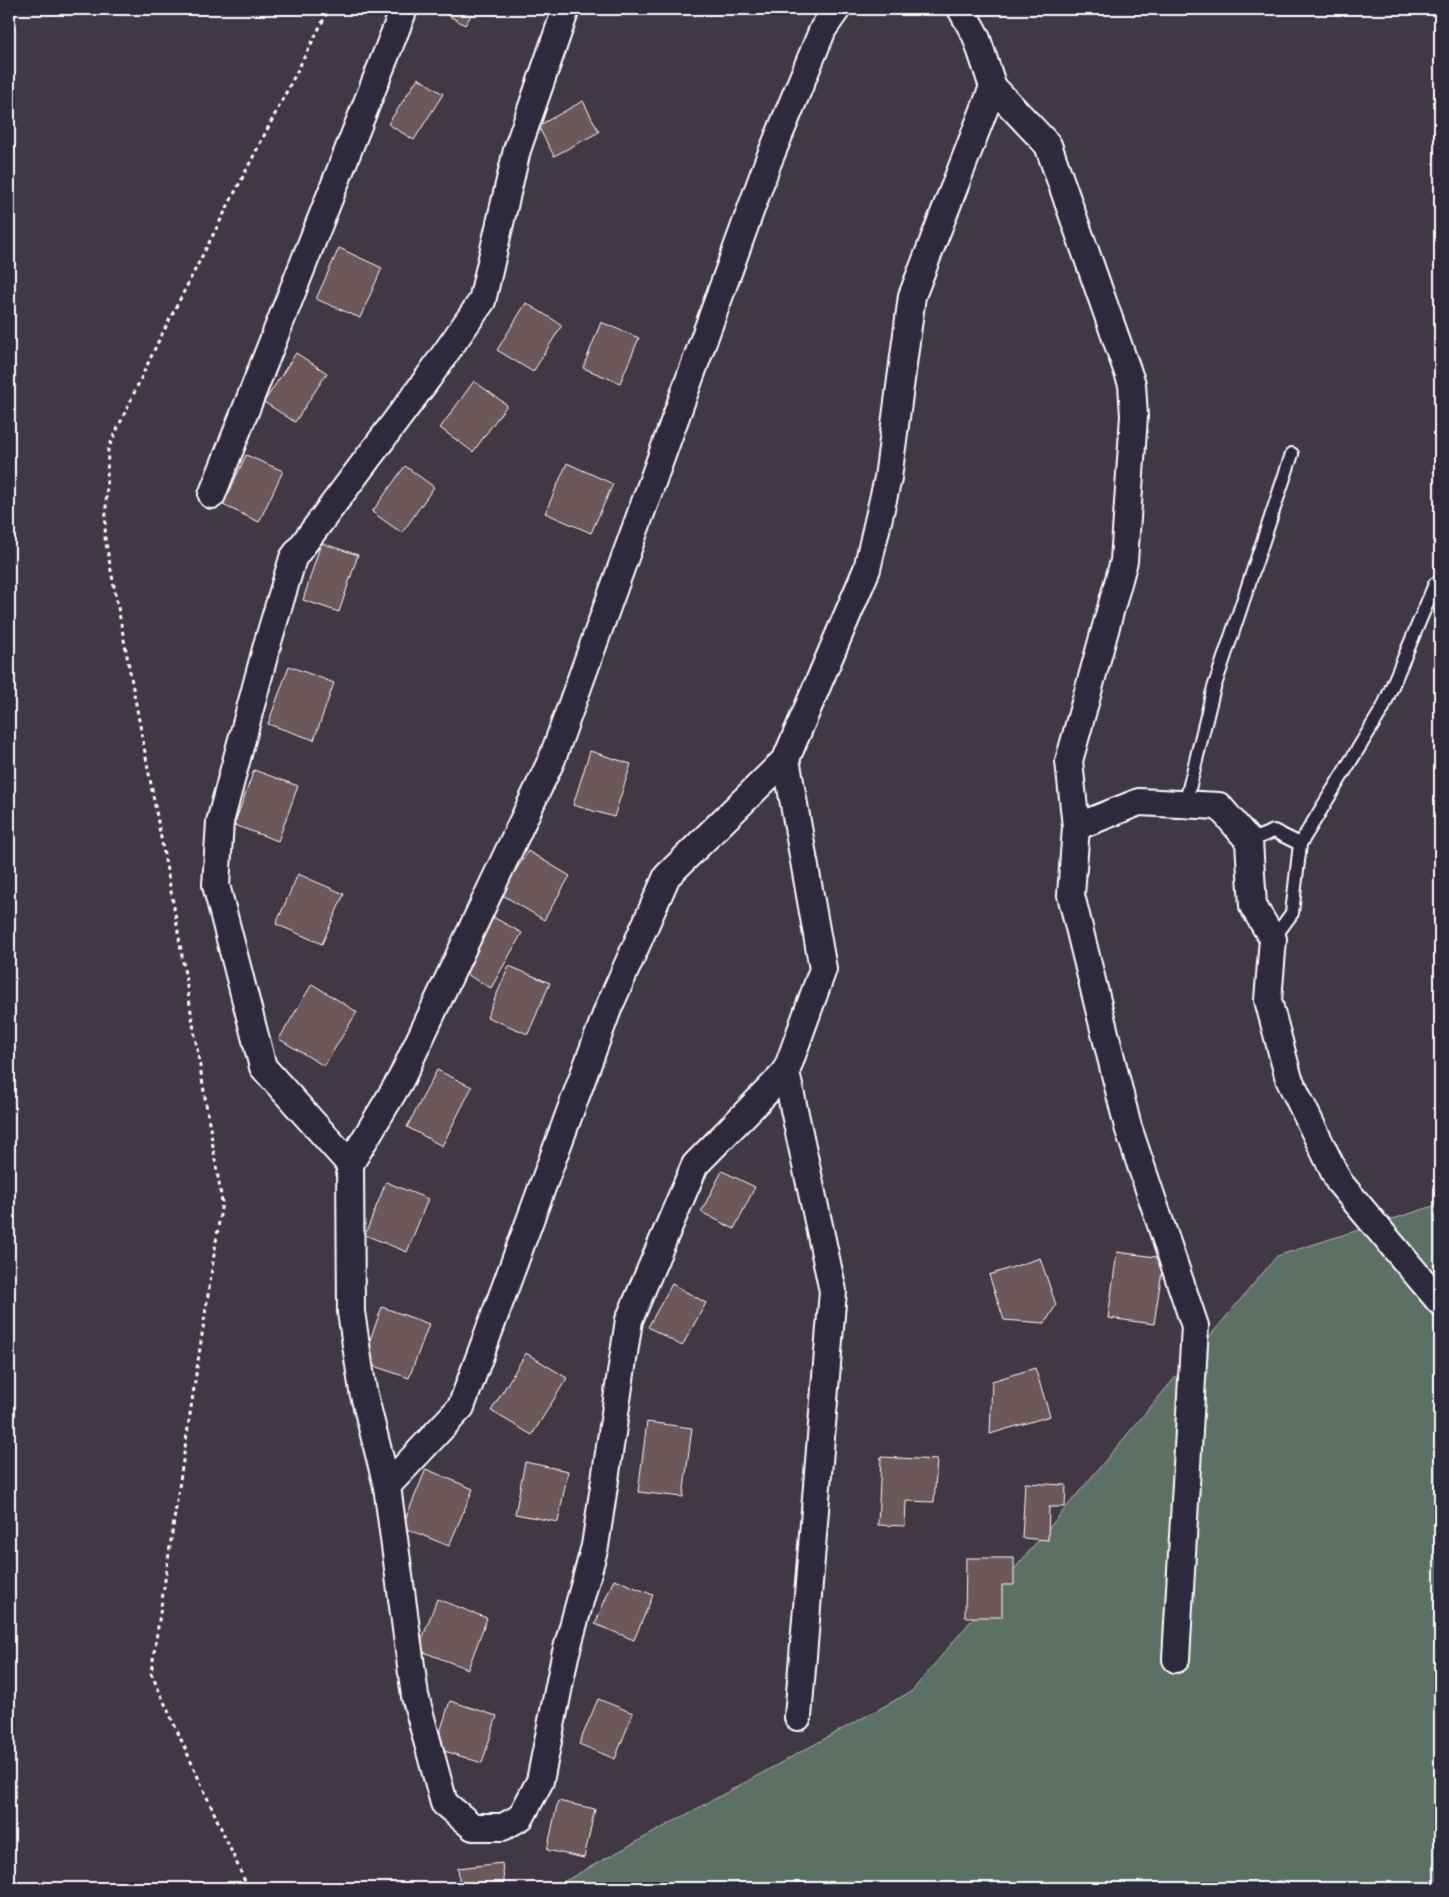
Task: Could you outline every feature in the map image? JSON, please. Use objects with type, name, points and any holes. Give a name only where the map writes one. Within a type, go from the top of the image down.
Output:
[{"type":"street","points":[[212,495],[404,9]]},
{"type":"street","points":[[350,1164],[263,1067],[216,885],[220,822],[267,645],[293,558],[428,378],[482,300],[517,150],[566,9]]},
{"type":"street","points":[[786,759],[824,969],[786,1072],[695,1165],[630,1320],[595,1546],[565,1656],[540,1781],[521,1817],[503,1827],[473,1827],[444,1803],[415,1696],[387,1486],[363,1391],[351,1312],[350,1164],[401,1079],[552,759],[768,162],[823,30],[837,9]]},
{"type":"street","points":[[961,9],[976,36],[993,87],[1048,146],[1132,384],[1134,416],[1124,561],[1069,761],[1076,827],[1071,895],[1128,1127],[1194,1326],[1176,1659]]},
{"type":"street","points":[[387,1486],[461,1406],[608,1009],[667,876],[786,759],[867,569],[888,478],[912,296],[993,87]]},
{"type":"street","points":[[1076,827],[1138,802],[1219,806],[1249,841],[1253,906],[1273,939],[1268,1000],[1290,1079],[1339,1182],[1440,1302]]},
{"type":"street","points":[[786,1072],[833,1291],[798,1717]]},
{"type":"lane","points":[[1185,805],[1213,691],[1292,454]]},
{"type":"lane","points":[[1273,939],[1292,913],[1300,844],[1383,708],[1435,584],[1440,582]]},
{"type":"lane","points":[[1249,841],[1274,831],[1300,844]]},
{"type":"path","points":[[248,1888],[151,1673],[222,1202],[175,913],[105,538],[108,449],[157,344],[329,9]]},
{"type":"green space","points":[[1440,1204],[1440,1888],[552,1888],[912,1691],[1277,1256]]},
{"type":"building","points":[[437,9],[475,9],[465,25]]},
{"type":"building","points":[[418,78],[443,94],[414,140],[388,124]]},
{"type":"building","points":[[583,101],[599,132],[554,156],[538,126]]},
{"type":"building","points":[[339,248],[382,268],[360,318],[316,299]]},
{"type":"building","points":[[526,303],[562,325],[533,372],[497,350]]},
{"type":"building","points":[[601,322],[639,338],[620,383],[583,368]]},
{"type":"building","points":[[296,353],[327,373],[295,422],[264,402]]},
{"type":"building","points":[[474,381],[507,405],[473,452],[440,428]]},
{"type":"building","points":[[246,455],[283,471],[259,522],[223,505]]},
{"type":"building","points":[[567,463],[613,484],[591,533],[545,513]]},
{"type":"building","points":[[405,466],[434,487],[402,533],[372,512]]},
{"type":"building","points":[[321,543],[358,555],[339,612],[303,600]]},
{"type":"building","points":[[289,666],[334,683],[314,740],[268,724]]},
{"type":"building","points":[[590,751],[631,764],[614,817],[573,805]]},
{"type":"building","points":[[254,770],[298,786],[278,841],[234,825]]},
{"type":"building","points":[[528,851],[570,876],[544,920],[501,894]]},
{"type":"building","points":[[298,874],[344,894],[322,944],[276,924]]},
{"type":"building","points":[[493,917],[522,933],[491,988],[462,972]]},
{"type":"building","points":[[509,966],[550,983],[528,1034],[487,1017]]},
{"type":"building","points":[[312,984],[357,1012],[324,1066],[279,1039]]},
{"type":"building","points":[[437,1070],[472,1087],[442,1146],[407,1127]]},
{"type":"building","points":[[722,1171],[755,1187],[734,1229],[701,1212]]},
{"type":"building","points":[[386,1182],[428,1199],[407,1252],[365,1235]]},
{"type":"building","points":[[1117,1252],[1164,1258],[1154,1324],[1108,1318]]},
{"type":"building","points":[[1040,1258],[1056,1305],[1045,1323],[1004,1320],[989,1275]]},
{"type":"building","points":[[672,1284],[706,1303],[682,1346],[648,1327]]},
{"type":"building","points":[[382,1307],[429,1324],[409,1378],[362,1362]]},
{"type":"building","points":[[526,1353],[567,1378],[532,1435],[491,1411]]},
{"type":"building","points":[[1035,1368],[1050,1416],[990,1434],[992,1381]]},
{"type":"building","points":[[647,1422],[692,1428],[683,1497],[638,1492]]},
{"type":"building","points":[[881,1457],[937,1460],[934,1502],[906,1501],[905,1526],[878,1525]]},
{"type":"building","points":[[525,1462],[568,1471],[558,1522],[515,1514]]},
{"type":"building","points":[[426,1469],[473,1489],[449,1546],[402,1527]]},
{"type":"building","points":[[1025,1483],[1066,1485],[1065,1507],[1049,1507],[1048,1540],[1022,1538]]},
{"type":"building","points":[[966,1558],[1014,1558],[1014,1585],[1002,1585],[1002,1617],[965,1617]]},
{"type":"building","points":[[614,1579],[653,1595],[634,1640],[595,1624]]},
{"type":"building","points":[[437,1599],[487,1618],[468,1669],[418,1650]]},
{"type":"building","points":[[598,1699],[633,1713],[615,1759],[579,1744]]},
{"type":"building","points":[[450,1701],[497,1716],[482,1763],[435,1748]]},
{"type":"building","points":[[558,1801],[595,1809],[584,1858],[547,1850]]},
{"type":"building","points":[[502,1863],[505,1888],[460,1888],[458,1868]]}]
